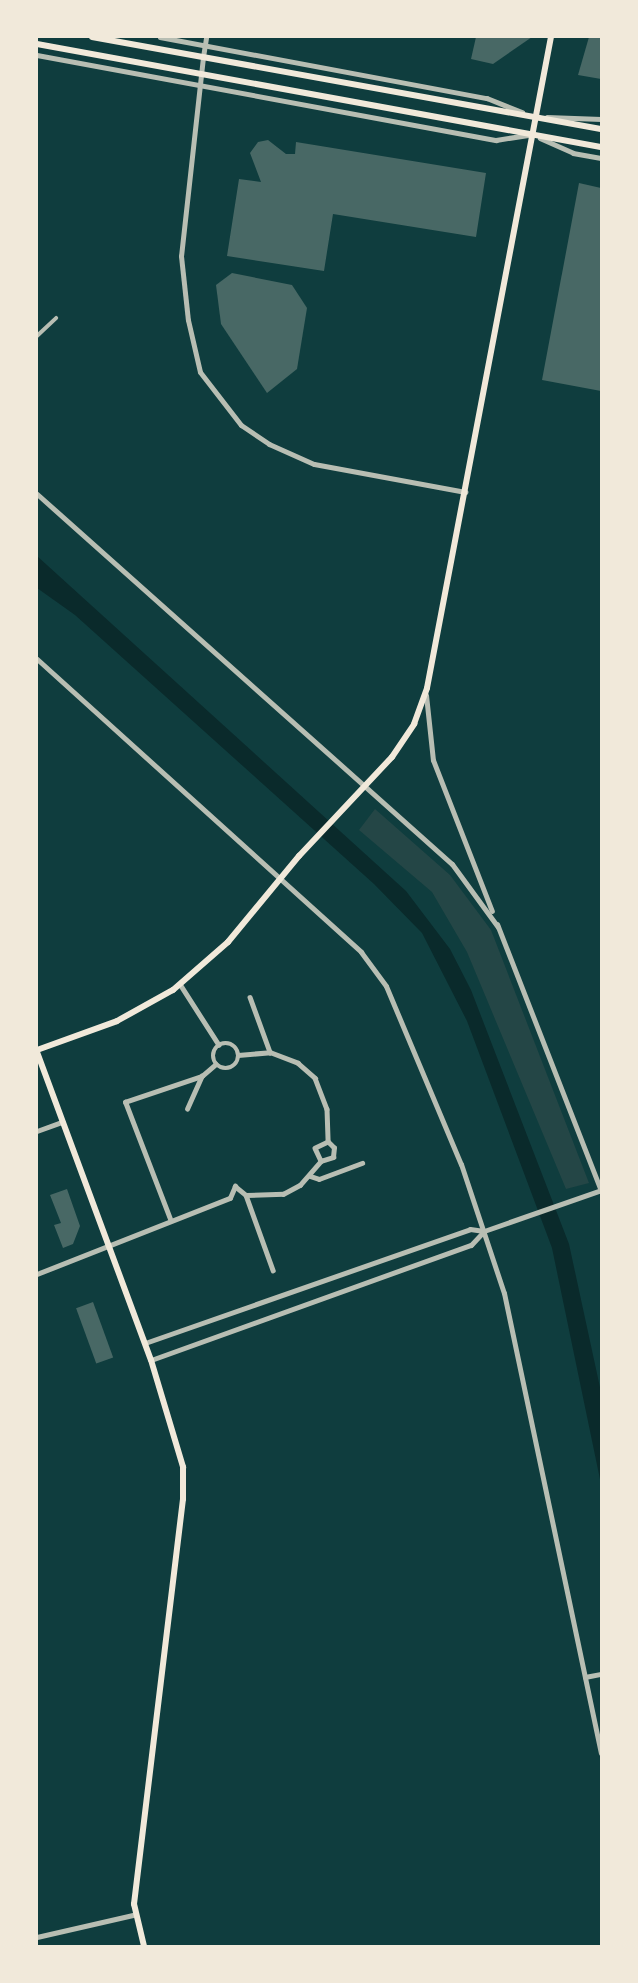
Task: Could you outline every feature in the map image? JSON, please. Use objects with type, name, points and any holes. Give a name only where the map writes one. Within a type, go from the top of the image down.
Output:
[{"type":"main road","points":[[92,37],[601,129]]},
{"type":"main road","points":[[144,1946],[133,1915],[183,1499],[178,1440],[37,1051],[117,1021],[180,984],[228,942],[299,856],[406,739],[427,688],[551,37]]},
{"type":"main road","points":[[37,44],[601,147]]},
{"type":"street","points":[[160,37],[487,98],[535,118],[578,114],[601,119]]},
{"type":"street","points":[[206,37],[198,87],[181,256],[191,339],[200,372],[241,425],[280,449],[314,464],[466,492]]},
{"type":"street","points":[[37,55],[198,87],[496,139],[532,135],[573,152],[601,158]]},
{"type":"street","points":[[37,336],[56,318]]},
{"type":"street","points":[[37,494],[452,864],[498,927]]},
{"type":"street","points":[[37,659],[361,952],[386,986],[407,1031],[484,1231],[504,1293],[601,1753]]},
{"type":"street","points":[[151,1360],[471,1245],[484,1231],[601,1190],[433,760],[426,722],[427,688]]},
{"type":"street","points":[[180,984],[219,1045]]},
{"type":"street","points":[[250,997],[270,1052]]},
{"type":"street","points":[[219,1045],[233,1045],[238,1055]]},
{"type":"street","points":[[215,1064],[213,1053],[219,1045]]},
{"type":"street","points":[[215,1064],[229,1068],[238,1055],[270,1052],[298,1063],[315,1078],[327,1109],[328,1142],[334,1155],[321,1161],[310,1176],[283,1194],[246,1195]]},
{"type":"street","points":[[187,1109],[202,1076],[215,1064]]},
{"type":"street","points":[[170,1219],[125,1102],[202,1076]]},
{"type":"street","points":[[37,1131],[62,1122]]},
{"type":"street","points":[[321,1161],[315,1148],[328,1142]]},
{"type":"street","points":[[310,1176],[319,1179],[362,1163]]},
{"type":"street","points":[[37,1274],[108,1247],[170,1219],[230,1198],[235,1186],[246,1195],[273,1270]]},
{"type":"street","points":[[145,1343],[471,1229],[484,1231]]},
{"type":"street","points":[[584,1678],[601,1674]]},
{"type":"street","points":[[37,1937],[133,1915]]},
{"type":"shaded area","points":[[37,556],[406,891],[450,949],[471,990],[569,1244],[601,1392],[601,1484],[552,1248],[467,1021],[422,933],[374,884],[75,615],[37,588]]},
{"type":"shaded area","points":[[375,809],[450,875],[491,930],[589,1183],[566,1189],[467,952],[432,892],[359,830]]},
{"type":"building","points":[[476,37],[532,37],[493,64],[471,59]]},
{"type":"building","points":[[589,37],[601,37],[601,79],[578,75]]},
{"type":"building","points":[[268,140],[286,154],[295,154],[296,142],[486,173],[476,237],[333,214],[324,271],[227,256],[239,179],[261,182],[250,153],[258,142]]},
{"type":"building","points":[[579,183],[601,188],[601,391],[542,380]]},
{"type":"building","points":[[232,273],[292,285],[307,308],[297,369],[267,393],[221,324],[216,285]]},
{"type":"building","points":[[67,1189],[80,1226],[73,1244],[63,1248],[54,1225],[61,1223],[50,1195]]},
{"type":"building","points":[[93,1302],[113,1357],[96,1364],[76,1308]]}]
